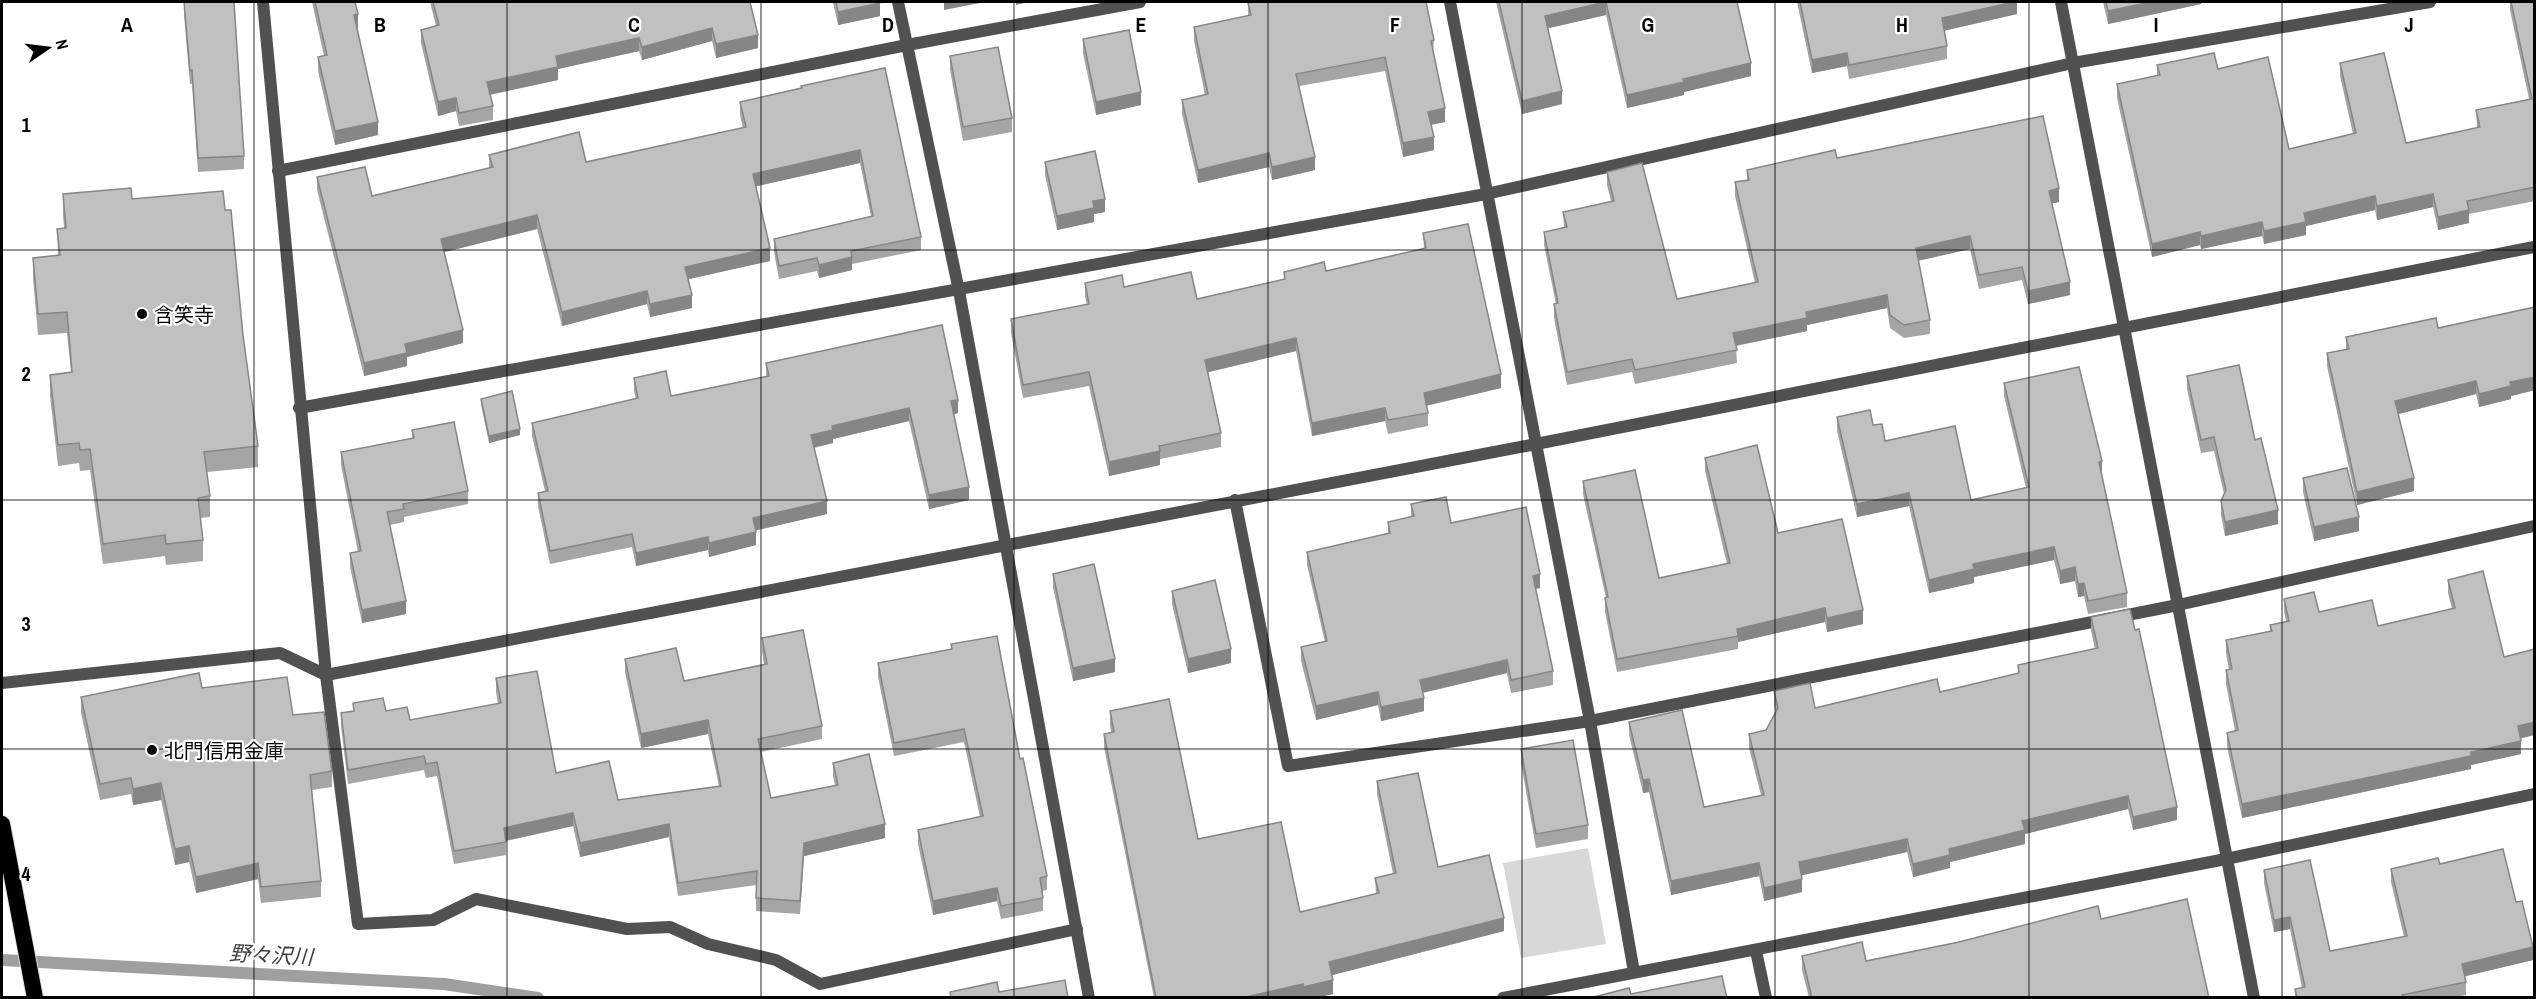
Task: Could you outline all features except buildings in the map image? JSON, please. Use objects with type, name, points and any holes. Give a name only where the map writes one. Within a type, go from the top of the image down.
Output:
[{"type":"highway","points":[[2,824],[35,998]]},
{"type":"street","points":[[263,2],[299,408],[326,675],[358,924],[433,920],[476,900],[627,929],[670,927],[708,944],[776,960],[820,984],[1077,929]]},
{"type":"street","points":[[898,2],[959,291],[1089,998]]},
{"type":"street","points":[[278,171],[907,45],[1140,2]]},
{"type":"street","points":[[1450,2],[1590,721],[1634,972]]},
{"type":"street","points":[[2061,2],[2254,998]]},
{"type":"street","points":[[299,408],[959,291],[1486,194],[2073,63],[2430,2]]},
{"type":"street","points":[[2,683],[280,653],[326,675],[1005,543],[1536,444],[2535,246]]},
{"type":"street","points":[[1235,501],[1288,766],[1590,721],[2178,605],[2535,526]]},
{"type":"street","points":[[1503,998],[2226,859],[2535,794]]},
{"type":"street","points":[[1756,951],[1766,998]]},
{"type":"shaded area","points":[[1588,848],[1606,944],[1521,958],[1503,863]]},
{"type":"waterway","name":"野々沢川","points":[[2,960],[444,984],[538,998]]},
{"type":"place","name":"含笑寺","points":[[142,314]]},
{"type":"place","name":"北門信用金庫","points":[[152,750]]}]
